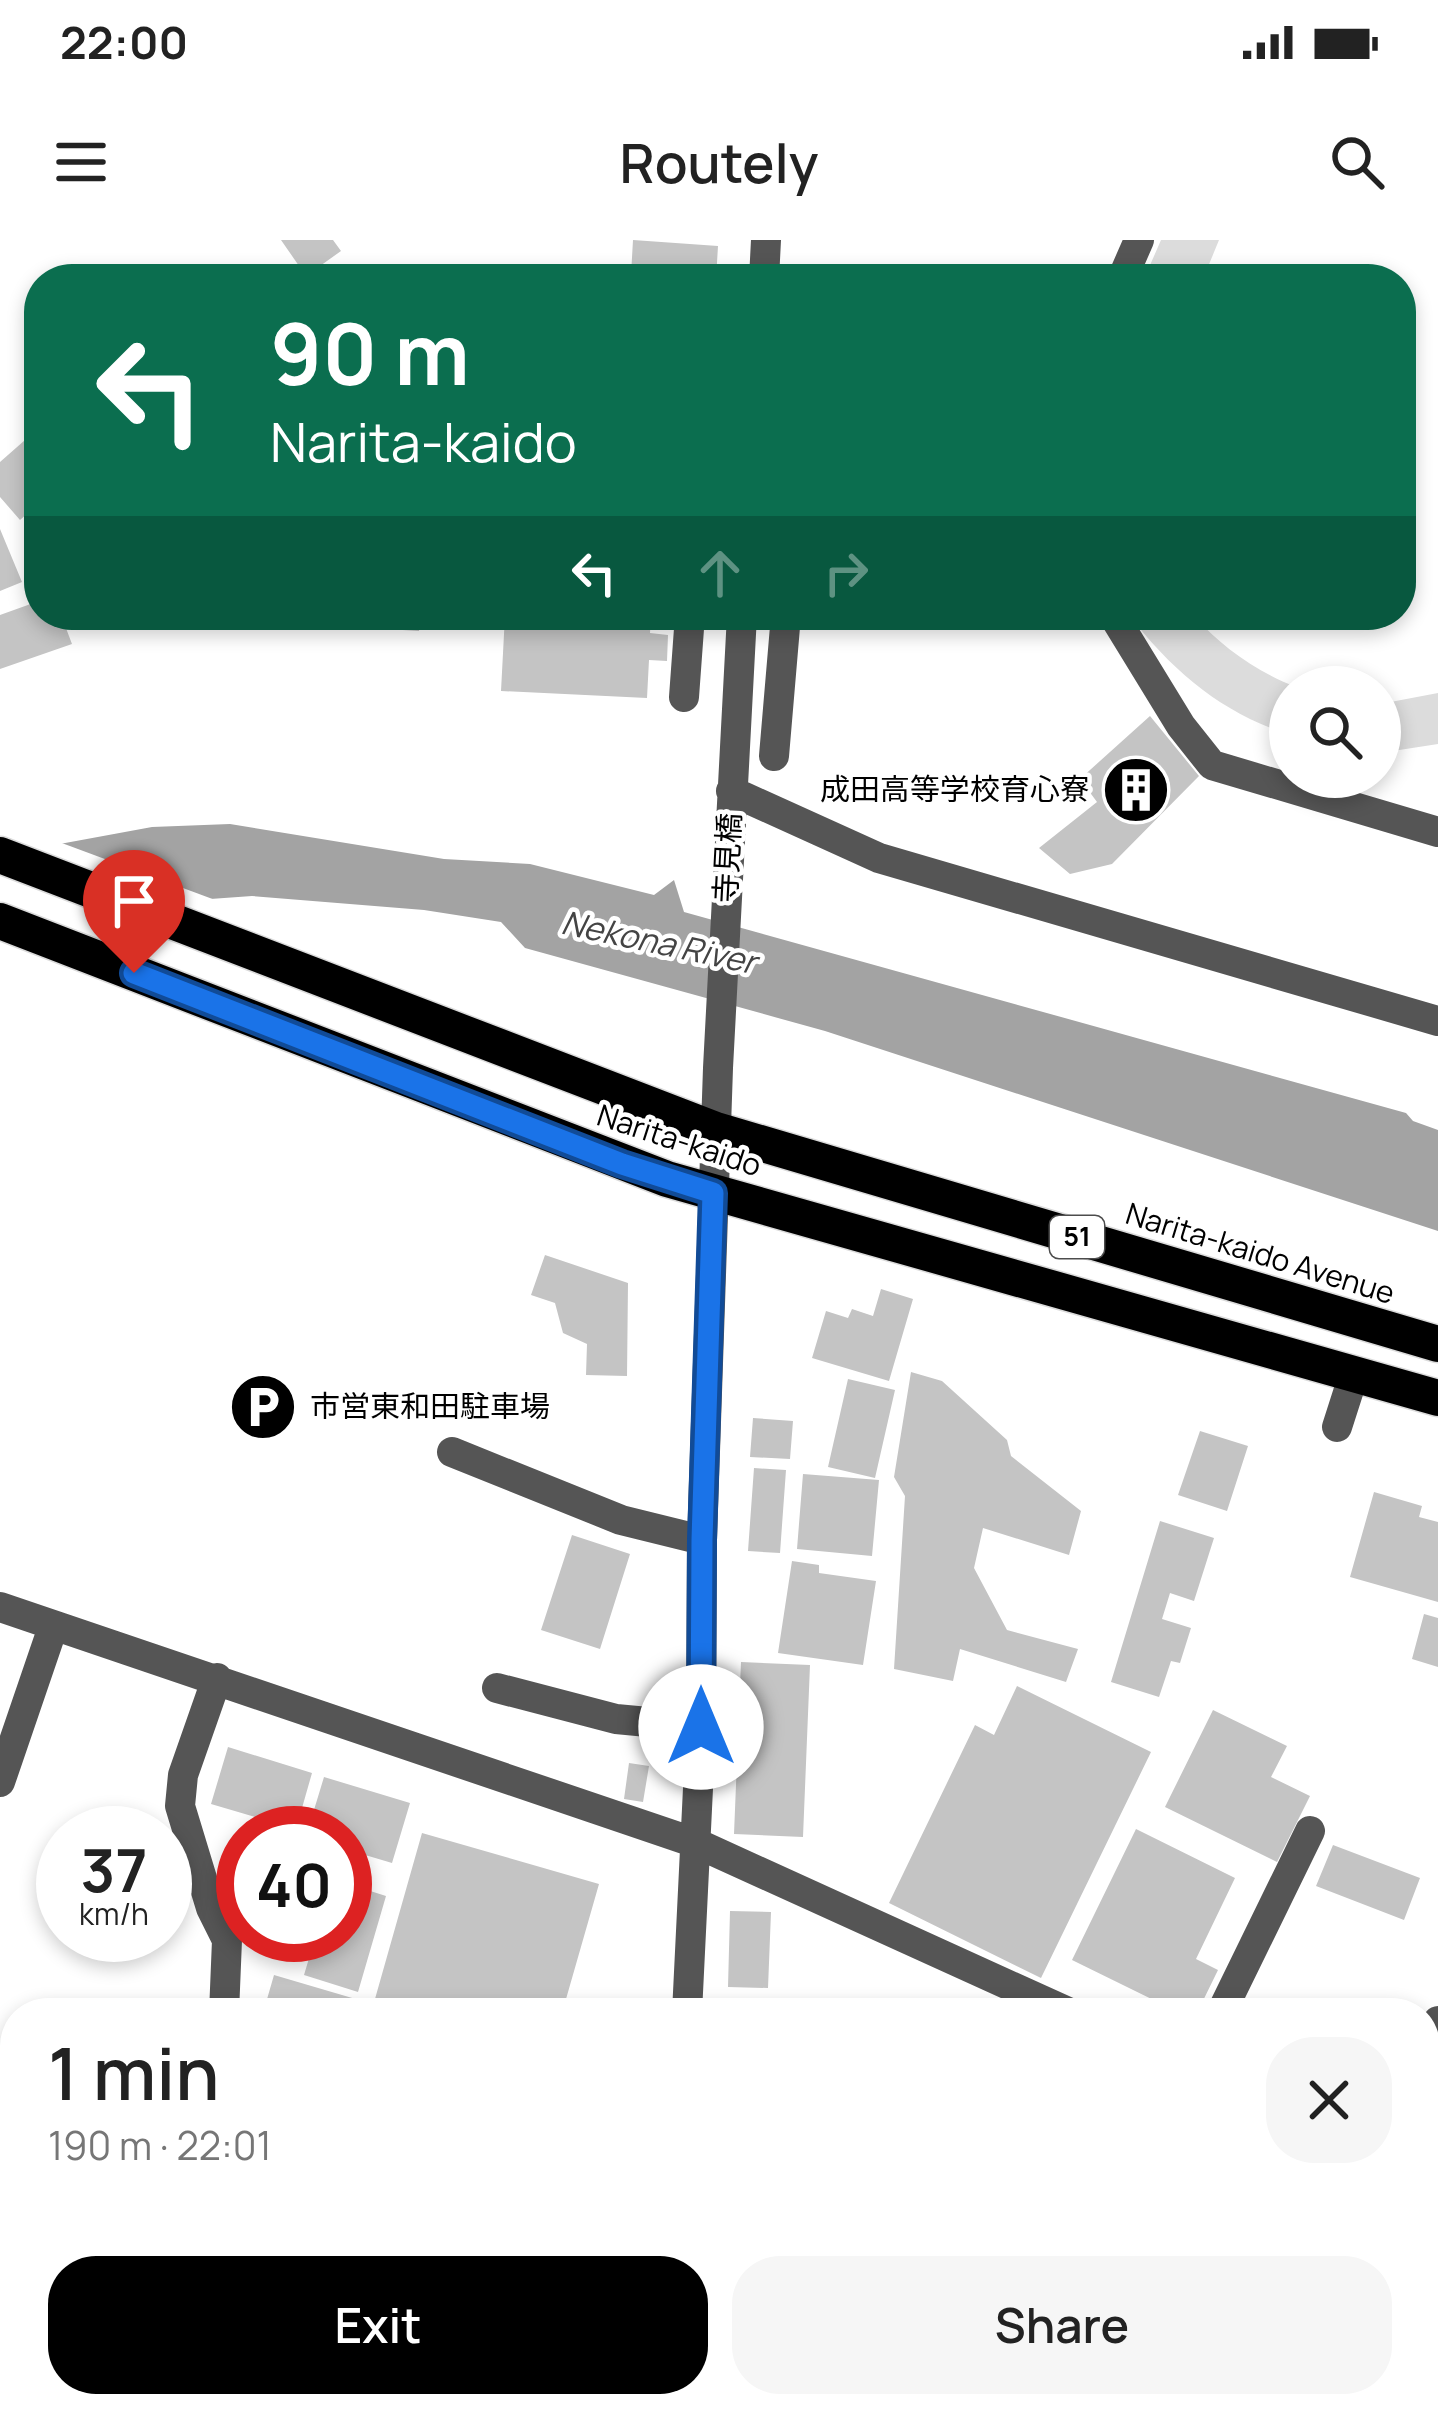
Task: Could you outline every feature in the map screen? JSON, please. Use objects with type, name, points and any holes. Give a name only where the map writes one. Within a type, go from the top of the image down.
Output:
[{"type":"highway","name":"Narita-kaido","points":[[0,855],[716,1130]]},
{"type":"highway","name":"Narita-kaido","points":[[0,921],[622,1164],[1354,1374]]},
{"type":"highway","name":"Narita-kaido Avenue","points":[[716,1130],[1438,1344]]},
{"type":"highway","name":"51","points":[[1354,1374],[1438,1398]]},
{"type":"street","points":[[685,697],[689,630]]},
{"type":"street","name":"寺見橋","points":[[688,1998],[701,1727],[713,1193],[741,630]]},
{"type":"street","points":[[774,756],[785,630]]},
{"type":"street","points":[[1122,630],[1181,726],[1212,766],[1438,832]]},
{"type":"street","points":[[731,791],[879,858],[1438,1021]]},
{"type":"street","points":[[1337,1427],[1354,1374]]},
{"type":"street","points":[[452,1451],[621,1520],[702,1540]]},
{"type":"street","points":[[0,1607],[696,1843],[1037,1998]]},
{"type":"street","points":[[0,1783],[53,1627]]},
{"type":"street","points":[[217,1678],[182,1775],[180,1806],[211,1908],[227,1940],[225,1998]]},
{"type":"street","points":[[497,1688],[616,1719],[701,1727]]},
{"type":"street","points":[[1228,1998],[1310,1831]]},
{"type":"shaded area","points":[[1161,240],[1219,240],[1209,264],[1151,264]]},
{"type":"shaded area","points":[[1142,630],[1208,630],[1269,675],[1269,727],[1221,702],[1181,672]]},
{"type":"shaded area","points":[[1438,693],[1438,744],[1401,750],[1401,700]]},
{"type":"water","name":"Nekona River","points":[[230,824],[444,859],[530,864],[654,895],[674,880],[684,912],[1406,1113],[1413,1121],[1438,1130],[1438,1231],[825,1031],[525,948],[501,922],[424,910],[252,896],[29,912],[0,855],[152,827]]},
{"type":"pier","points":[[51,839],[226,904],[0,923],[0,848]]},
{"type":"building","points":[[281,240],[333,240],[341,251],[323,264],[298,264]]},
{"type":"building","points":[[633,240],[718,246],[717,264],[632,264]]},
{"type":"building","points":[[24,441],[24,516],[20,520],[0,497],[0,462]]},
{"type":"building","points":[[0,529],[22,582],[0,591]]},
{"type":"building","points":[[24,606],[24,630],[67,630],[72,644],[0,669],[0,615]]},
{"type":"building","points":[[504,630],[650,630],[668,635],[667,661],[649,660],[647,698],[501,691]]},
{"type":"building","name":"成田高等学校育心寮","points":[[1150,716],[1199,776],[1112,864],[1070,874],[1039,848],[1097,802],[1080,779]]},
{"type":"building","points":[[545,1255],[628,1283],[627,1376],[586,1375],[587,1344],[563,1333],[555,1303],[531,1295]]},
{"type":"building","points":[[881,1289],[913,1299],[889,1381],[812,1358],[826,1311],[848,1318],[852,1309],[873,1316]]},
{"type":"building","points":[[911,1372],[942,1381],[1007,1440],[1011,1456],[1081,1511],[1069,1555],[983,1528],[974,1568],[1007,1630],[1078,1649],[1066,1682],[960,1649],[953,1681],[894,1669],[905,1496],[894,1477]]},
{"type":"building","points":[[848,1379],[895,1390],[875,1478],[828,1467]]},
{"type":"building","points":[[753,1418],[793,1421],[790,1459],[750,1457]]},
{"type":"building","points":[[1200,1431],[1248,1446],[1227,1511],[1178,1495]]},
{"type":"building","points":[[754,1468],[786,1470],[780,1553],[748,1551]]},
{"type":"building","points":[[803,1474],[879,1480],[872,1556],[797,1549]]},
{"type":"building","points":[[1374,1492],[1422,1506],[1419,1517],[1438,1522],[1438,1602],[1350,1577]]},
{"type":"building","points":[[1160,1521],[1214,1538],[1194,1601],[1170,1593],[1162,1619],[1191,1628],[1180,1663],[1171,1661],[1159,1697],[1111,1682]]},
{"type":"building","points":[[572,1535],[630,1554],[600,1649],[541,1630]]},
{"type":"building","points":[[792,1561],[819,1565],[819,1573],[876,1581],[863,1665],[778,1653]]},
{"type":"building","points":[[1424,1614],[1438,1618],[1438,1667],[1412,1659]]},
{"type":"building","points":[[741,1662],[810,1665],[803,1837],[734,1834]]},
{"type":"building","points":[[1017,1686],[1151,1752],[1041,1978],[889,1903],[975,1725],[994,1735]]},
{"type":"building","points":[[1213,1710],[1287,1746],[1271,1777],[1310,1796],[1277,1862],[1165,1807]]},
{"type":"building","points":[[228,1747],[312,1773],[303,1806],[211,1804]]},
{"type":"building","points":[[629,1763],[649,1766],[643,1802],[624,1799]]},
{"type":"building","points":[[324,1777],[410,1803],[392,1863],[372,1857],[372,1806],[315,1806]]},
{"type":"building","points":[[1136,1829],[1235,1878],[1196,1959],[1218,1970],[1204,1998],[1149,1998],[1072,1960]]},
{"type":"building","points":[[422,1833],[599,1884],[566,1998],[375,1998]]},
{"type":"building","points":[[1333,1845],[1420,1878],[1404,1920],[1316,1886]]},
{"type":"building","points":[[372,1892],[386,1896],[372,1944]]},
{"type":"building","points":[[730,1911],[771,1912],[768,1988],[728,1987]]},
{"type":"building","points":[[308,1962],[367,1962],[358,1992],[304,1975]]},
{"type":"building","points":[[274,1975],[352,1998],[267,1998]]},
{"type":"place","name":"成田高等学校育心寮","points":[[1136,790]]},
{"type":"place","name":"市営東和田駐車場","points":[[263,1407]]},
{"type":"route","points":[[134,973],[622,1164],[713,1193],[701,1727]]}]
